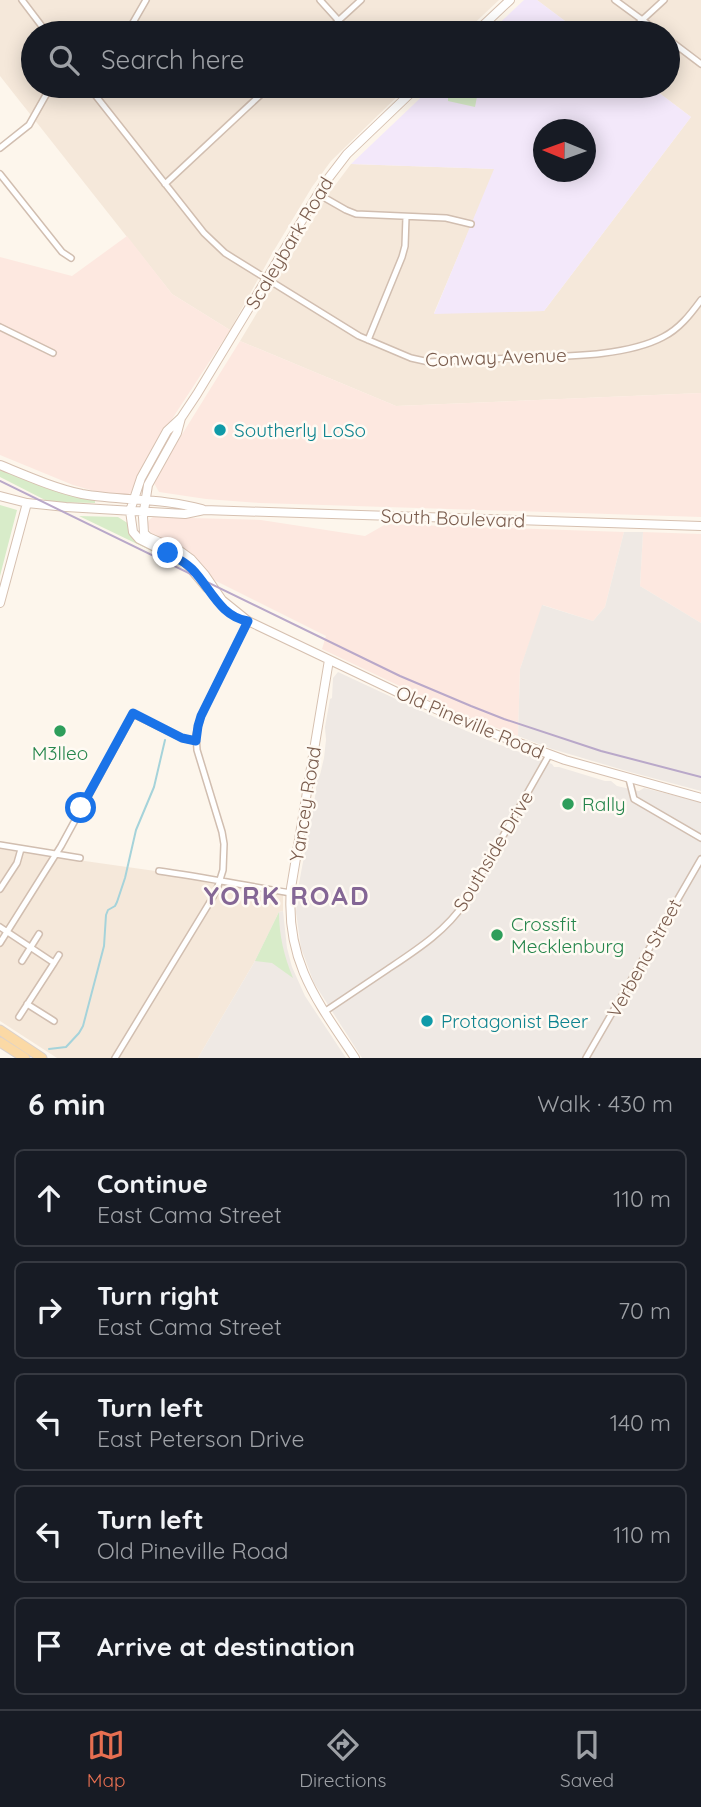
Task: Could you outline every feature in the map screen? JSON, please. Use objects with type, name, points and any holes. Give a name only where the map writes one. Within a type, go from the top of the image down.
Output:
[{"type":"main road","points":[[0,1030],[42,1058]]},
{"type":"main road","points":[[0,1041],[25,1058]]},
{"type":"street","points":[[22,0],[38,21]]},
{"type":"street","points":[[134,21],[146,0]]},
{"type":"street","points":[[320,0],[339,21],[361,0]]},
{"type":"street","points":[[488,21],[510,0]]},
{"type":"street","points":[[615,0],[642,20],[664,0]]},
{"type":"street","points":[[680,48],[701,64]]},
{"type":"street","points":[[0,148],[29,125],[44,98]]},
{"type":"street","name":"Conway Avenue","points":[[98,98],[214,244],[368,340],[411,358],[429,362],[596,354],[632,347],[662,338],[682,324],[701,300]]},
{"type":"street","points":[[165,184],[257,98]]},
{"type":"street","name":"Scaleybark Road","points":[[130,511],[141,478],[167,431],[181,418],[318,194],[347,154],[405,98]]},
{"type":"street","points":[[0,174],[62,252],[71,258]]},
{"type":"street","points":[[0,186],[6,181]]},
{"type":"street","points":[[318,194],[356,214],[446,218],[471,224]]},
{"type":"street","points":[[368,340],[402,257],[406,217]]},
{"type":"street","points":[[0,327],[53,353]]},
{"type":"street","name":"Scaleybark Road","points":[[143,512],[148,485],[177,433],[181,418]]},
{"type":"street","name":"South Boulevard","points":[[0,465],[68,491],[186,505],[204,510],[701,526]]},
{"type":"street","name":"South Boulevard","points":[[0,496],[66,508],[185,514],[204,510]]},
{"type":"street","points":[[0,603],[27,503]]},
{"type":"street","name":"Old Pineville Road","points":[[130,511],[133,532],[139,539],[185,562],[226,611],[239,620],[248,621]]},
{"type":"street","name":"Old Pineville Road","points":[[143,512],[144,533],[191,559],[222,600],[248,621],[457,719],[549,755],[701,798]]},
{"type":"street","points":[[115,1058],[220,882],[224,856],[222,832],[196,741],[201,716],[248,621]]},
{"type":"street","name":"Yancey Road","points":[[329,660],[291,893],[291,923],[298,959],[309,985],[355,1058]]},
{"type":"street","points":[[0,943],[56,855],[133,713],[182,738],[196,741]]},
{"type":"street","name":"Southside Drive","points":[[324,1012],[424,946],[450,922],[466,901],[549,755]]},
{"type":"street","points":[[629,779],[634,799],[701,838]]},
{"type":"street","points":[[0,845],[80,858]]},
{"type":"street","points":[[0,889],[21,849]]},
{"type":"street","name":"Verbena Street","points":[[589,1057],[701,859]]},
{"type":"street","points":[[159,871],[291,893]]},
{"type":"street","points":[[0,928],[54,963]]},
{"type":"street","points":[[22,961],[39,934]]},
{"type":"street","points":[[19,1017],[59,955]]},
{"type":"street","points":[[27,1004],[54,1021]]},
{"type":"shaded area","points":[[0,0],[499,0],[477,21],[21,21],[21,98],[396,98],[331,161],[312,187],[230,330],[172,294],[0,76]]},
{"type":"shaded area","points":[[524,0],[537,0],[565,21],[502,21]]},
{"type":"shaded area","points":[[537,0],[701,0],[701,393],[396,406],[240,341],[330,192],[351,164],[495,169],[434,313],[544,311],[691,117],[666,98],[680,98],[680,21],[565,21]]},
{"type":"shaded area","points":[[420,98],[666,98],[691,117],[544,311],[434,314],[494,169],[351,164]]},
{"type":"shaded area","points":[[127,236],[172,294],[230,330],[145,462],[131,493],[126,495],[73,485],[0,455],[0,257],[72,276]]},
{"type":"shaded area","points":[[240,341],[396,406],[701,393],[701,517],[260,503],[159,492],[154,483],[155,478]]},
{"type":"shaded area","points":[[153,517],[261,520],[365,536],[386,524],[624,532],[605,607],[593,621],[543,605],[520,669],[518,736],[454,712],[322,649],[326,636],[214,580],[191,553],[151,533],[147,525]]},
{"type":"shaded area","points":[[624,532],[643,532],[640,586],[701,623],[701,791],[552,749],[518,736],[520,669],[542,605],[593,621],[605,607]]},
{"type":"shaded area","points":[[643,532],[701,534],[701,623],[640,586]]},
{"type":"shaded area","points":[[338,672],[443,721],[554,767],[611,781],[617,786],[639,791],[644,788],[701,802],[701,1058],[362,1058],[314,983],[301,948],[296,912],[317,780],[324,758],[325,727],[332,698],[333,678]]},
{"type":"shaded area","points":[[0,849],[283,889],[283,911],[279,912],[255,961],[198,1058],[57,1058],[0,1021]]},
{"type":"shaded area","points":[[283,911],[292,967],[305,996],[346,1058],[198,1058],[255,961],[279,912]]},
{"type":"green space","points":[[448,98],[477,98],[475,107],[448,101]]},
{"type":"green space","points":[[0,469],[47,487],[95,500],[95,503],[49,502],[0,477]]},
{"type":"green space","points":[[0,505],[17,510],[0,576]]},
{"type":"green space","points":[[79,516],[118,517],[160,552],[160,555]]},
{"type":"green space","points":[[279,912],[283,945],[293,978],[272,963],[255,961]]},
{"type":"waterway","points":[[49,1049],[66,1047],[83,1026],[104,946],[106,915],[117,902],[136,830],[154,787],[165,740]]},
{"type":"tram line","points":[[0,481],[400,676],[471,706],[601,751],[701,777]]},
{"type":"place","name":"Southerly LoSo","points":[[220,430]]},
{"type":"place","name":"M3lleo","points":[[60,731]]},
{"type":"place","name":"Rally","points":[[568,804]]},
{"type":"place","name":"Crossfit Mecklenburg","points":[[497,935]]},
{"type":"place","name":"Protagonist Beer","points":[[427,1021]]},
{"type":"district","name":"YORK ROAD","points":[[287,895]]},
{"type":"route","points":[[81,808],[133,713],[182,738],[196,741],[201,716],[248,621],[239,620],[226,611],[190,567],[168,553]]}]
